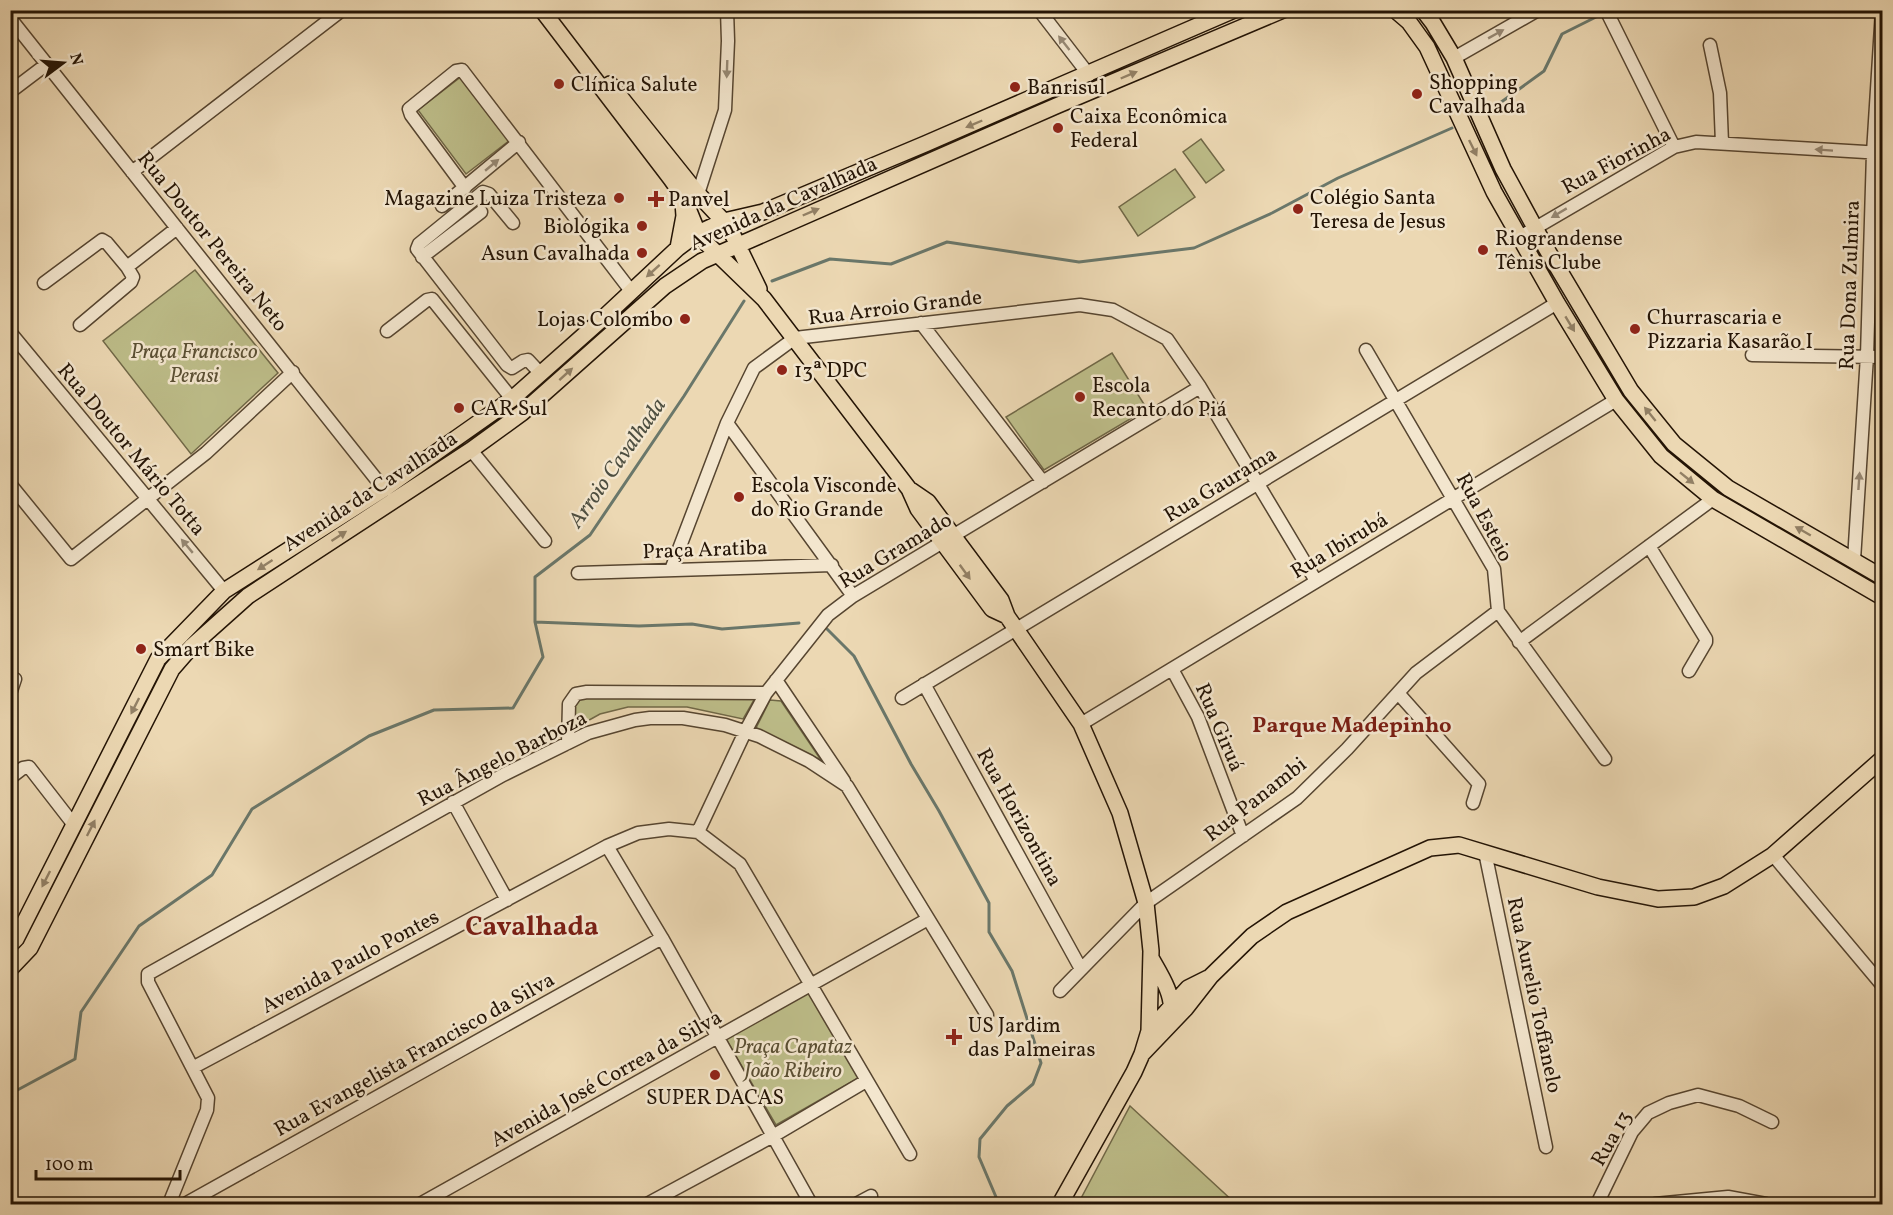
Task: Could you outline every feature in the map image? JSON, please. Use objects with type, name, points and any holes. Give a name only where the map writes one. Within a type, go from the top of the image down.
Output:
[{"type":"main road","points":[[542,10],[691,195],[724,221],[738,244],[764,299]]},
{"type":"main road","points":[[553,10],[691,195],[698,233],[764,299],[795,338],[909,489],[918,509],[949,540],[992,609],[1007,616],[1017,629],[1082,724],[1120,813],[1146,903],[1154,964],[1149,987],[1153,1034]]},
{"type":"main road","name":"Avenida da Cavalhada","points":[[10,945],[16,939],[158,659],[224,591],[384,489],[512,399],[678,248],[698,233],[724,221],[764,212],[1089,75],[1215,14],[1234,10]]},
{"type":"main road","name":"Avenida da Cavalhada","points":[[10,969],[30,948],[172,669],[192,646],[248,596],[471,450],[522,413],[665,286],[716,253],[1283,10]]},
{"type":"main road","points":[[1395,10],[1422,33],[1440,55],[1449,59],[1454,58]]},
{"type":"main road","points":[[1423,10],[1454,58],[1503,169],[1535,228],[1631,391],[1674,444],[1728,488],[1882,577]]},
{"type":"main road","points":[[1409,22],[1427,47],[1471,145],[1557,303],[1616,400],[1661,456],[1713,499],[1882,597]]},
{"type":"main road","points":[[1056,106],[1087,85],[1089,75]]},
{"type":"main road","points":[[678,248],[691,195]]},
{"type":"main road","points":[[192,646],[219,614],[225,602],[224,591]]},
{"type":"main road","points":[[1060,1204],[1153,1034],[1252,936],[1287,912],[1430,848],[1459,845],[1598,887],[1658,898],[1694,897],[1724,886],[1773,855],[1882,759]]},
{"type":"main road","points":[[1154,964],[1171,978],[1202,983]]},
{"type":"main road","points":[[1153,1034],[1171,1013],[1167,989],[1154,964]]},
{"type":"main road","points":[[1149,987],[1159,1004],[1171,1006],[1178,1004],[1196,991],[1202,983]]},
{"type":"street","points":[[132,172],[342,10]]},
{"type":"street","points":[[691,195],[725,110],[728,40],[726,10]]},
{"type":"street","points":[[1039,10],[1089,75]]},
{"type":"street","points":[[1454,58],[1538,10]]},
{"type":"street","points":[[1606,10],[1674,147]]},
{"type":"street","name":"Rua Dona Zulmira","points":[[1854,560],[1878,153],[1882,10]]},
{"type":"street","name":"Rua Doutor Pereira Neto","points":[[10,18],[384,489]]},
{"type":"street","points":[[1710,45],[1720,93],[1722,143]]},
{"type":"street","points":[[10,92],[47,64]]},
{"type":"street","points":[[465,188],[411,115],[409,109],[456,71],[462,70],[631,291]]},
{"type":"street","points":[[442,206],[519,142]]},
{"type":"street","name":"Rua Fiorinha","points":[[1520,237],[1674,147],[1696,142],[1878,153]]},
{"type":"street","points":[[513,223],[489,194],[483,192],[419,244],[417,249],[507,365],[512,368],[528,360],[541,374]]},
{"type":"street","points":[[422,257],[481,212]]},
{"type":"street","points":[[127,267],[177,228]]},
{"type":"street","points":[[44,283],[102,240],[107,243],[127,267],[133,280],[80,325]]},
{"type":"street","points":[[387,331],[427,300],[432,299],[512,399]]},
{"type":"street","name":"Rua Gaurama","points":[[902,698],[1557,303]]},
{"type":"street","name":"Rua Arroio Grande","points":[[671,570],[727,423],[754,368],[795,338],[1080,305],[1113,310],[1167,339],[1200,387],[1316,581]]},
{"type":"street","points":[[921,323],[1043,482]]},
{"type":"street","name":"Rua Doutor Mário Totta","points":[[10,332],[224,591]]},
{"type":"street","name":"Rua Esteio","points":[[1366,350],[1494,568],[1498,611],[1605,759]]},
{"type":"street","points":[[1752,355],[1882,357]]},
{"type":"street","points":[[10,484],[71,559],[206,453],[292,372]]},
{"type":"street","name":"Rua Gramado","points":[[698,832],[766,693],[828,615],[853,596],[1200,387]]},
{"type":"street","name":"Rua Ibirubá","points":[[1082,724],[1616,400]]},
{"type":"street","points":[[727,423],[853,596]]},
{"type":"street","points":[[471,450],[545,541]]},
{"type":"street","points":[[1519,642],[1713,499]]},
{"type":"street","points":[[1649,546],[1706,639],[1689,671]]},
{"type":"street","name":"Praça Aratiba","points":[[578,573],[832,566]]},
{"type":"street","name":"Rua Panambi","points":[[1060,991],[1146,903],[1297,798],[1347,749],[1416,673],[1498,611]]},
{"type":"street","name":"Rua Giruá","points":[[1172,669],[1198,717],[1243,836]]},
{"type":"street","points":[[10,694],[15,679]]},
{"type":"street","points":[[776,680],[847,786]]},
{"type":"street","name":"Rua Horizontina","points":[[924,684],[1081,969]]},
{"type":"street","points":[[568,743],[568,704],[576,694],[587,692],[766,693]]},
{"type":"street","points":[[1398,693],[1479,784],[1480,787],[1473,803]]},
{"type":"street","name":"Rua Ângelo Barboza","points":[[194,1067],[148,982],[147,976],[150,973],[503,775],[588,733],[622,722],[650,718],[683,718],[725,725],[759,736],[809,761],[847,786],[987,1015]]},
{"type":"street","points":[[10,778],[23,768],[29,767],[74,825]]},
{"type":"street","points":[[453,802],[507,900]]},
{"type":"street","name":"Avenida Paulo Pontes","points":[[194,1067],[607,846],[638,833],[669,829],[698,832]]},
{"type":"street","points":[[698,832],[741,864],[910,1154]]},
{"type":"street","points":[[607,846],[662,938],[811,1204]]},
{"type":"street","name":"Rua Aurelio Toffanelo","points":[[1485,852],[1546,1147]]},
{"type":"street","points":[[1773,855],[1882,986]]},
{"type":"street","name":"Avenida José Correa da Silva","points":[[420,1204],[928,919]]},
{"type":"street","name":"Rua Evangelista Francisco da Silva","points":[[185,1204],[662,938]]},
{"type":"street","points":[[169,1204],[209,1105],[207,1091],[194,1067]]},
{"type":"street","points":[[647,1204],[773,1136],[866,1081]]},
{"type":"street","name":"Rua 13","points":[[1597,1204],[1632,1132],[1648,1113],[1669,1103],[1698,1095],[1739,1106],[1772,1122]]},
{"type":"street","points":[[856,1204],[872,1196]]},
{"type":"street","points":[[1655,1204],[1728,1197],[1766,1204]]},
{"type":"green space","points":[[462,76],[510,140],[466,174],[418,110]]},
{"type":"green space","points":[[1201,139],[1224,170],[1206,183],[1183,152]]},
{"type":"green space","points":[[1175,169],[1195,197],[1138,236],[1119,207]]},
{"type":"green space","name":"Praça Francisco Perasi","points":[[195,270],[278,373],[191,454],[103,341]]},
{"type":"green space","points":[[1112,353],[1147,409],[1044,470],[1006,417]]},
{"type":"green space","points":[[586,697],[755,698],[743,719],[687,707],[628,707],[600,714],[573,729],[571,708],[577,699]]},
{"type":"green space","points":[[770,700],[781,701],[821,760],[756,728]]},
{"type":"green space","name":"Praça Capataz João Ribeiro","points":[[810,990],[860,1077],[776,1125],[726,1039]]},
{"type":"green space","points":[[1130,1106],[1236,1204],[1078,1204]]},
{"type":"waterway","name":"Arroio Cavalhada","points":[[1493,108],[1544,71],[1562,34],[1598,16]]},
{"type":"waterway","name":"Arroio Cavalhada","points":[[772,281],[830,259],[891,264],[947,242],[1079,262],[1194,248],[1272,213],[1338,178],[1452,128]]},
{"type":"waterway","name":"Arroio Cavalhada","points":[[10,1094],[75,1059],[81,1012],[139,926],[212,875],[252,809],[369,736],[434,710],[513,708],[543,657],[535,622],[535,577],[590,535],[684,396],[744,301]]},
{"type":"waterway","points":[[535,622],[639,626],[692,624],[722,629],[799,623]]},
{"type":"waterway","points":[[827,629],[854,656],[989,903],[989,932],[1012,971],[1041,1063],[1033,1084],[1007,1106],[980,1139],[979,1157],[999,1204]]},
{"type":"place","name":"Clínica Salute","points":[[559,84]]},
{"type":"place","name":"Banrisul","points":[[1015,87]]},
{"type":"place","name":"Shopping Cavalhada","points":[[1417,94]]},
{"type":"place","name":"Caixa Econômica Federal","points":[[1058,128]]},
{"type":"place","name":"Magazine Luiza Tristeza","points":[[619,198]]},
{"type":"place","name":"Panvel","points":[[656,199]]},
{"type":"place","name":"Colégio Santa Teresa de Jesus","points":[[1298,209]]},
{"type":"place","name":"Biológika","points":[[642,226]]},
{"type":"place","name":"Riograndense Tênis Clube","points":[[1483,250]]},
{"type":"place","name":"Asun Cavalhada","points":[[642,253]]},
{"type":"place","name":"Lojas Colombo","points":[[685,319]]},
{"type":"place","name":"Churrascaria e Pizzaria Kasarão I","points":[[1635,329]]},
{"type":"place","name":"13ª DPC","points":[[782,370]]},
{"type":"place","name":"Escola Recanto do Piá","points":[[1080,397]]},
{"type":"place","name":"CAR Sul","points":[[459,408]]},
{"type":"place","name":"Escola Visconde do Rio Grande","points":[[739,497]]},
{"type":"place","name":"Smart Bike","points":[[141,649]]},
{"type":"place","name":"US Jardim das Palmeiras","points":[[954,1037]]},
{"type":"place","name":"SUPER DACAS","points":[[715,1075]]},
{"type":"district","name":"Parque Madepinho","points":[[1352,724]]},
{"type":"district","name":"Cavalhada","points":[[532,926]]}]
